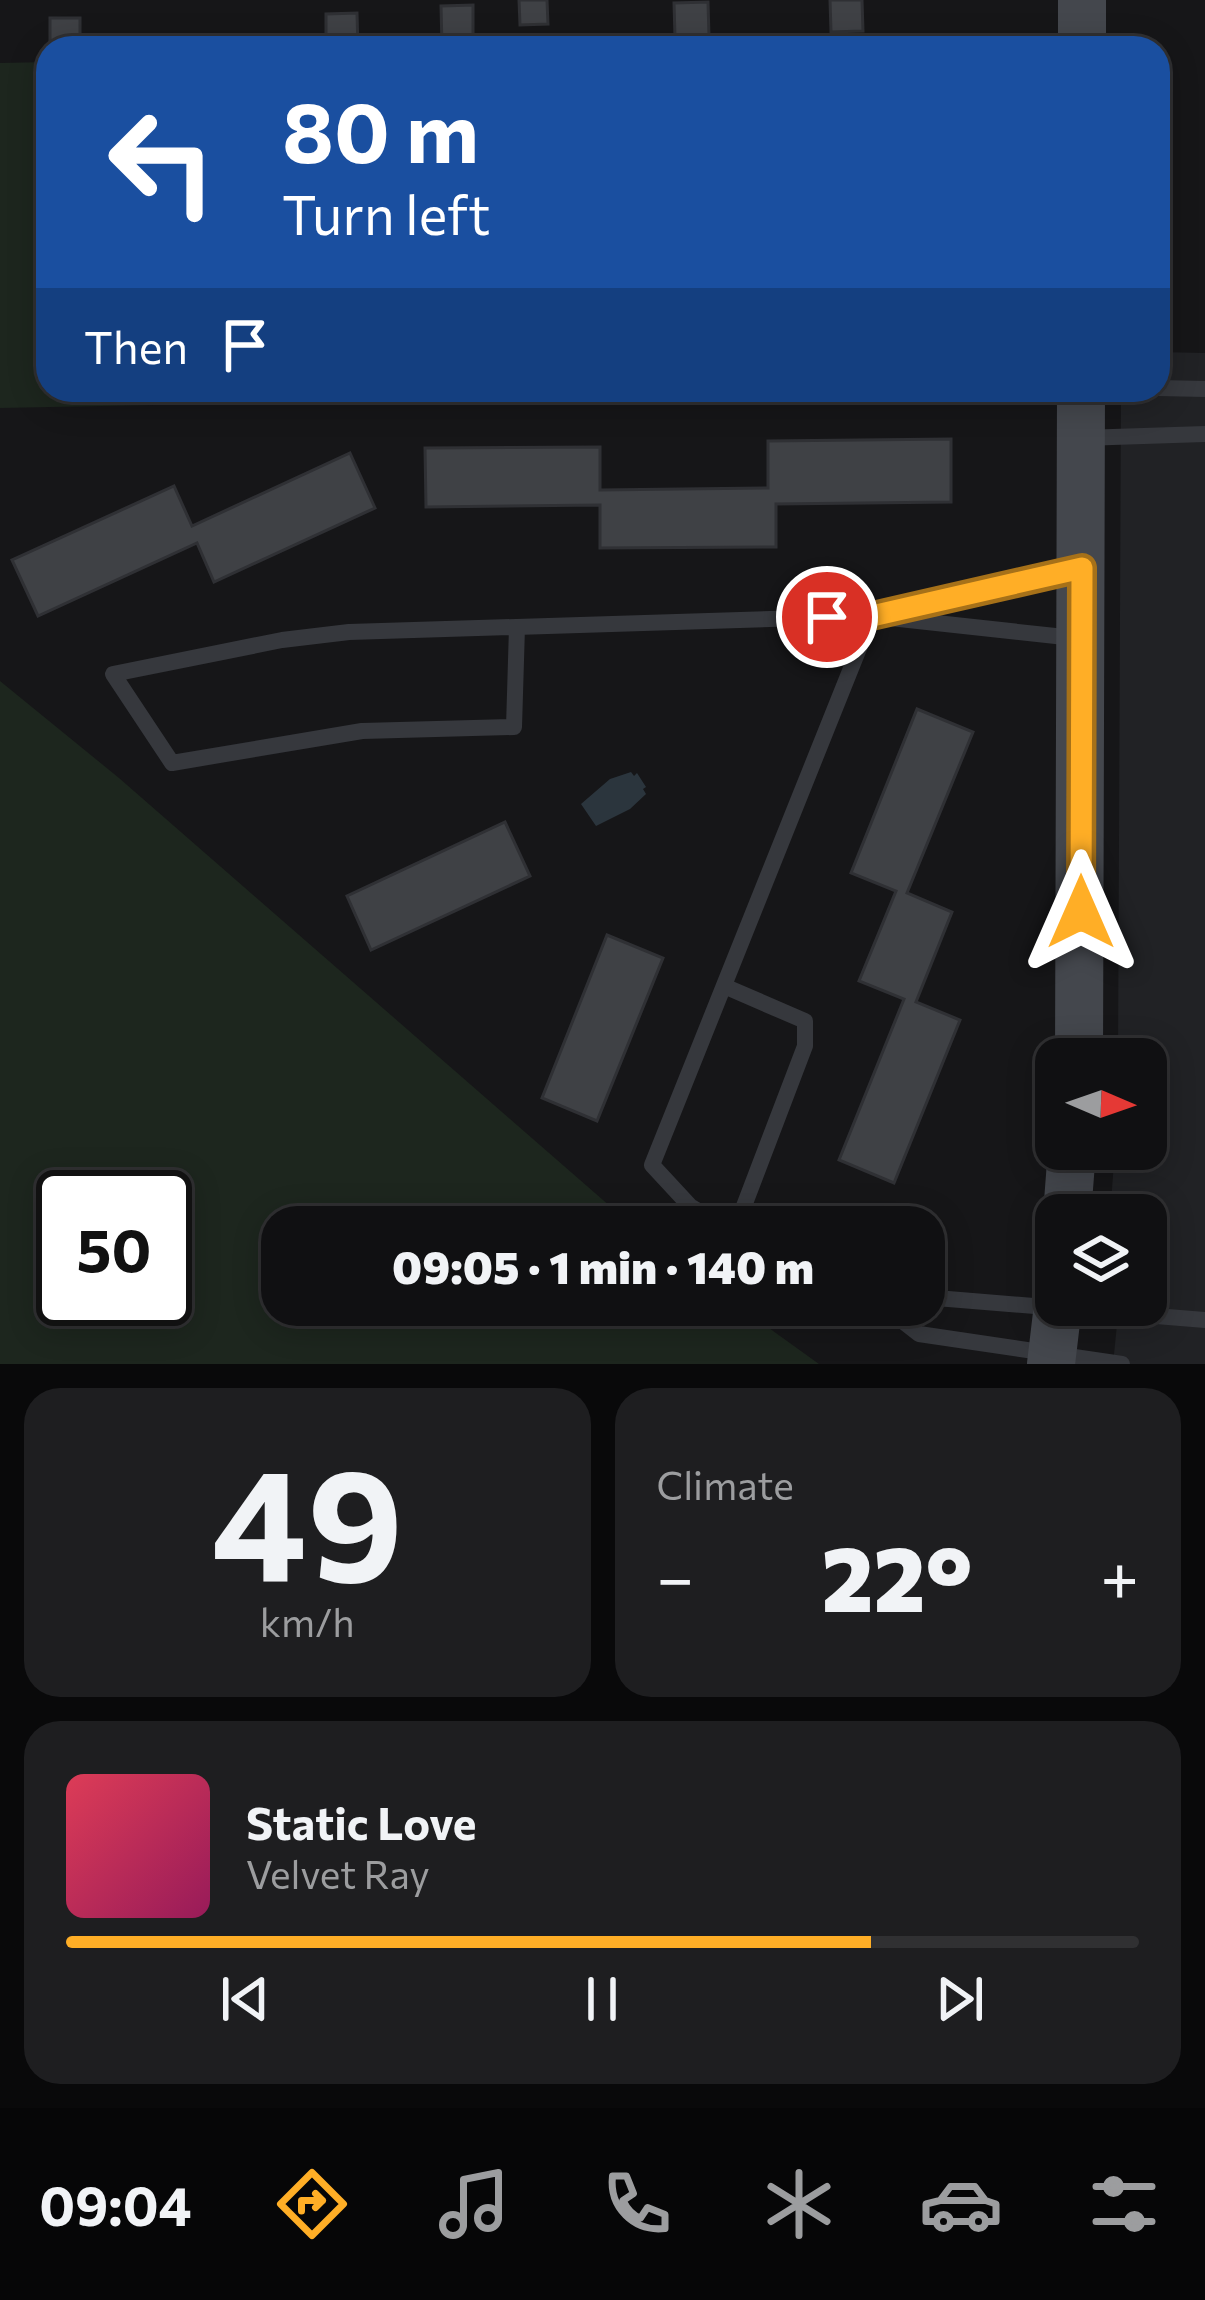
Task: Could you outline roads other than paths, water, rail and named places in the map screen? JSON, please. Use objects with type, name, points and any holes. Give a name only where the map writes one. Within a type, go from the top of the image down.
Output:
[{"type":"main road","points":[[1082,0],[1082,36]]},
{"type":"main road","points":[[1079,1038],[1081,402]]},
{"type":"main road","points":[[1051,1359],[1055,1326]]},
{"type":"lane","points":[[1170,388],[1205,389]]},
{"type":"lane","points":[[1081,438],[1205,434]]},
{"type":"lane","points":[[872,616],[1082,568]]},
{"type":"lane","points":[[690,1206],[652,1166],[872,616]]},
{"type":"lane","points":[[517,627],[514,727],[362,731],[172,764],[113,674],[282,640],[349,632],[872,616],[1082,639]]},
{"type":"lane","points":[[724,986],[805,1021],[805,1046],[744,1206]]},
{"type":"lane","points":[[945,1298],[1035,1304]]},
{"type":"lane","points":[[1167,1316],[1205,1320]]},
{"type":"lane","points":[[909,1326],[919,1334],[1051,1359],[1122,1364]]}]
